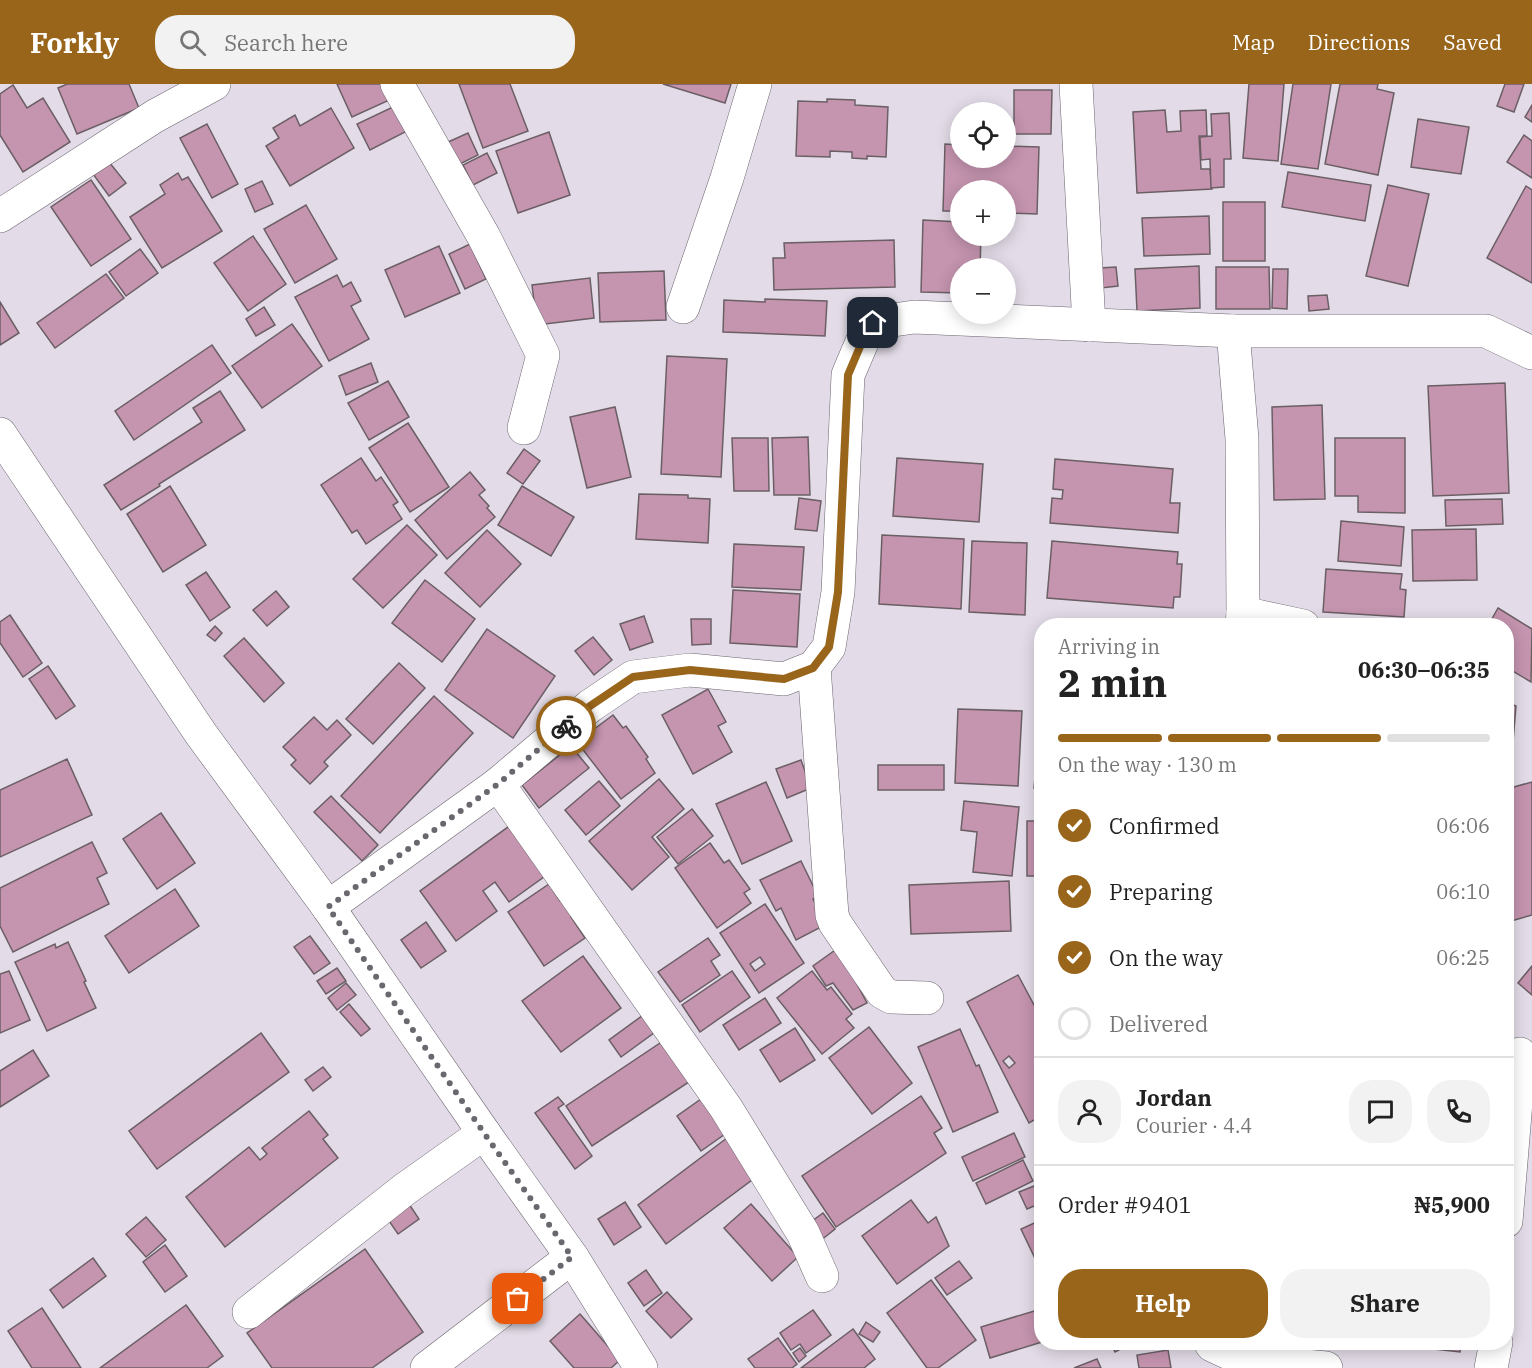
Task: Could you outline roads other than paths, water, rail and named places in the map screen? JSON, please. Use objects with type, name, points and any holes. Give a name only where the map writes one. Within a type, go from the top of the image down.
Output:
[{"type":"street","points":[[0,216],[155,116],[214,84]]},
{"type":"street","points":[[397,84],[484,237],[543,355],[524,428]]},
{"type":"street","points":[[683,307],[727,178],[755,84]]},
{"type":"street","points":[[1076,84],[1089,325]]},
{"type":"street","points":[[328,907],[498,784],[590,706],[633,677],[690,670],[784,679],[813,668],[829,647],[838,592],[848,375],[873,323],[914,317],[1233,331],[1486,331],[1532,353]]},
{"type":"street","points":[[1233,331],[1242,439],[1243,618]]},
{"type":"street","points":[[0,434],[201,734],[328,907],[572,1257],[641,1368]]},
{"type":"street","points":[[813,668],[832,915],[835,923],[882,992],[891,997],[927,998]]},
{"type":"street","points":[[498,784],[726,1108],[803,1233],[822,1276]]},
{"type":"street","points":[[1514,1126],[1520,1054]]},
{"type":"street","points":[[249,1312],[405,1189],[484,1133]]},
{"type":"street","points":[[427,1368],[572,1257]]},
{"type":"street","points":[[1223,1350],[1244,1360],[1326,1368]]},
{"type":"street","points":[[1491,1368],[1494,1350]]}]
